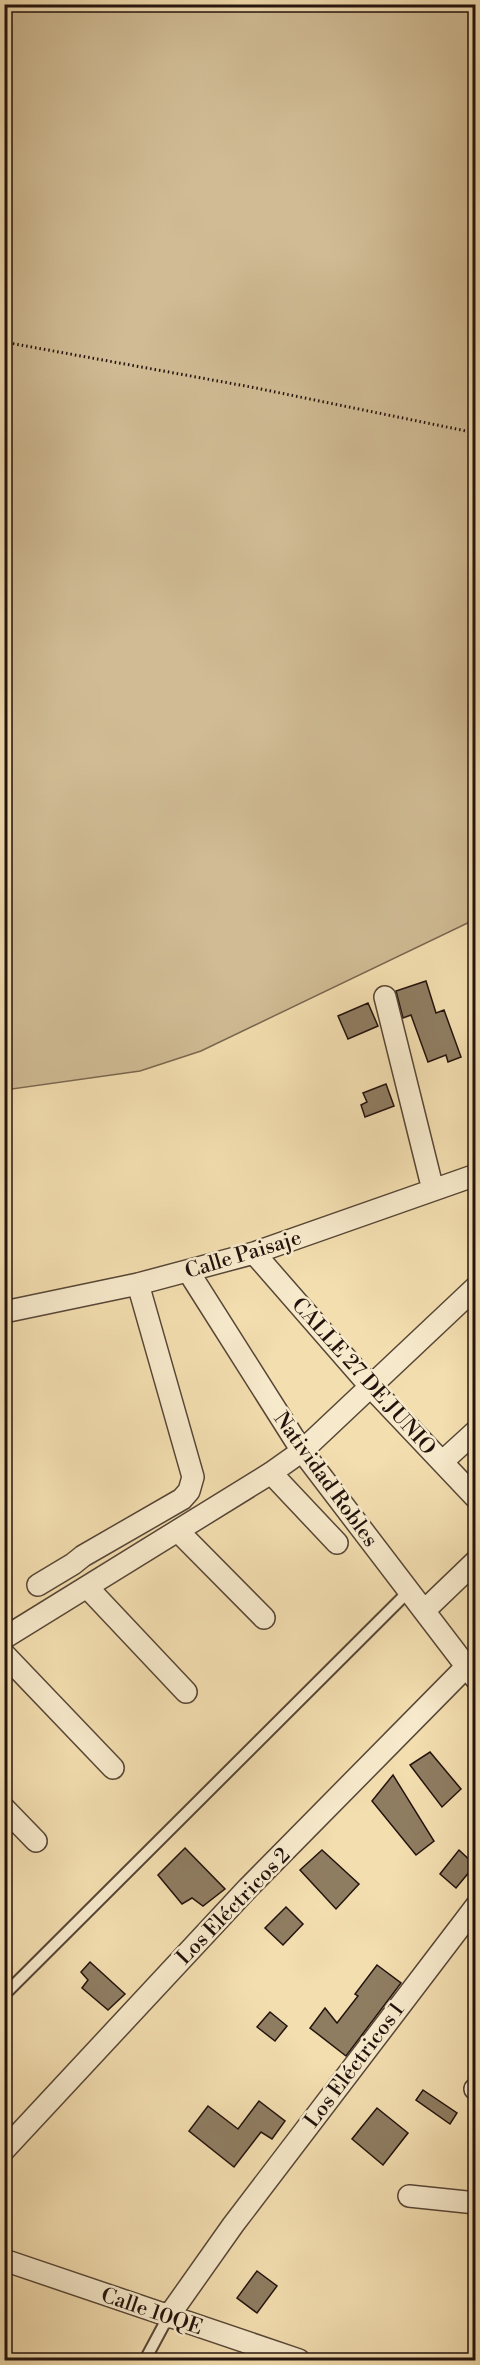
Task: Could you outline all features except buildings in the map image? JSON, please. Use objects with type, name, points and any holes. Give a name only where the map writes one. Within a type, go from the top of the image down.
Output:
[{"type":"street","points":[[384,997],[433,1190]]},
{"type":"street","name":"Calle Paisaje","points":[[4,1312],[138,1284],[254,1253],[476,1175]]},
{"type":"street","name":"CALLE 27 DE JUNIO","points":[[254,1253],[370,1386],[476,1498]]},
{"type":"street","name":"Natividad Robles","points":[[188,1271],[302,1451],[471,1673]]},
{"type":"street","points":[[38,1585],[82,1556],[182,1499],[192,1484],[193,1477],[138,1284]]},
{"type":"street","points":[[4,1638],[271,1473],[302,1451],[476,1287]]},
{"type":"street","points":[[442,1462],[476,1431]]},
{"type":"street","points":[[271,1473],[337,1543]]},
{"type":"street","points":[[178,1531],[264,1618]]},
{"type":"street","points":[[424,1611],[476,1561]]},
{"type":"street","points":[[87,1587],[186,1692]]},
{"type":"street","points":[[4,1654],[113,1768]]},
{"type":"street","name":"Los Eléctricos 2","points":[[4,2150],[248,1888],[471,1673]]},
{"type":"street","points":[[4,1808],[36,1841]]},
{"type":"street","name":"Los Eléctricos 1","points":[[168,2317],[233,2225],[476,1906]]},
{"type":"street","points":[[409,2196],[476,2203]]},
{"type":"street","name":"Calle 10QE","points":[[4,2260],[299,2361]]},
{"type":"lane","points":[[4,1995],[409,1591]]},
{"type":"lane","points":[[145,2361],[168,2317]]},
{"type":"path","points":[[4,342],[251,387],[476,434]]},
{"type":"shaded area","points":[[5,4],[475,5],[476,919],[201,1051],[140,1071],[5,1090]]}]
